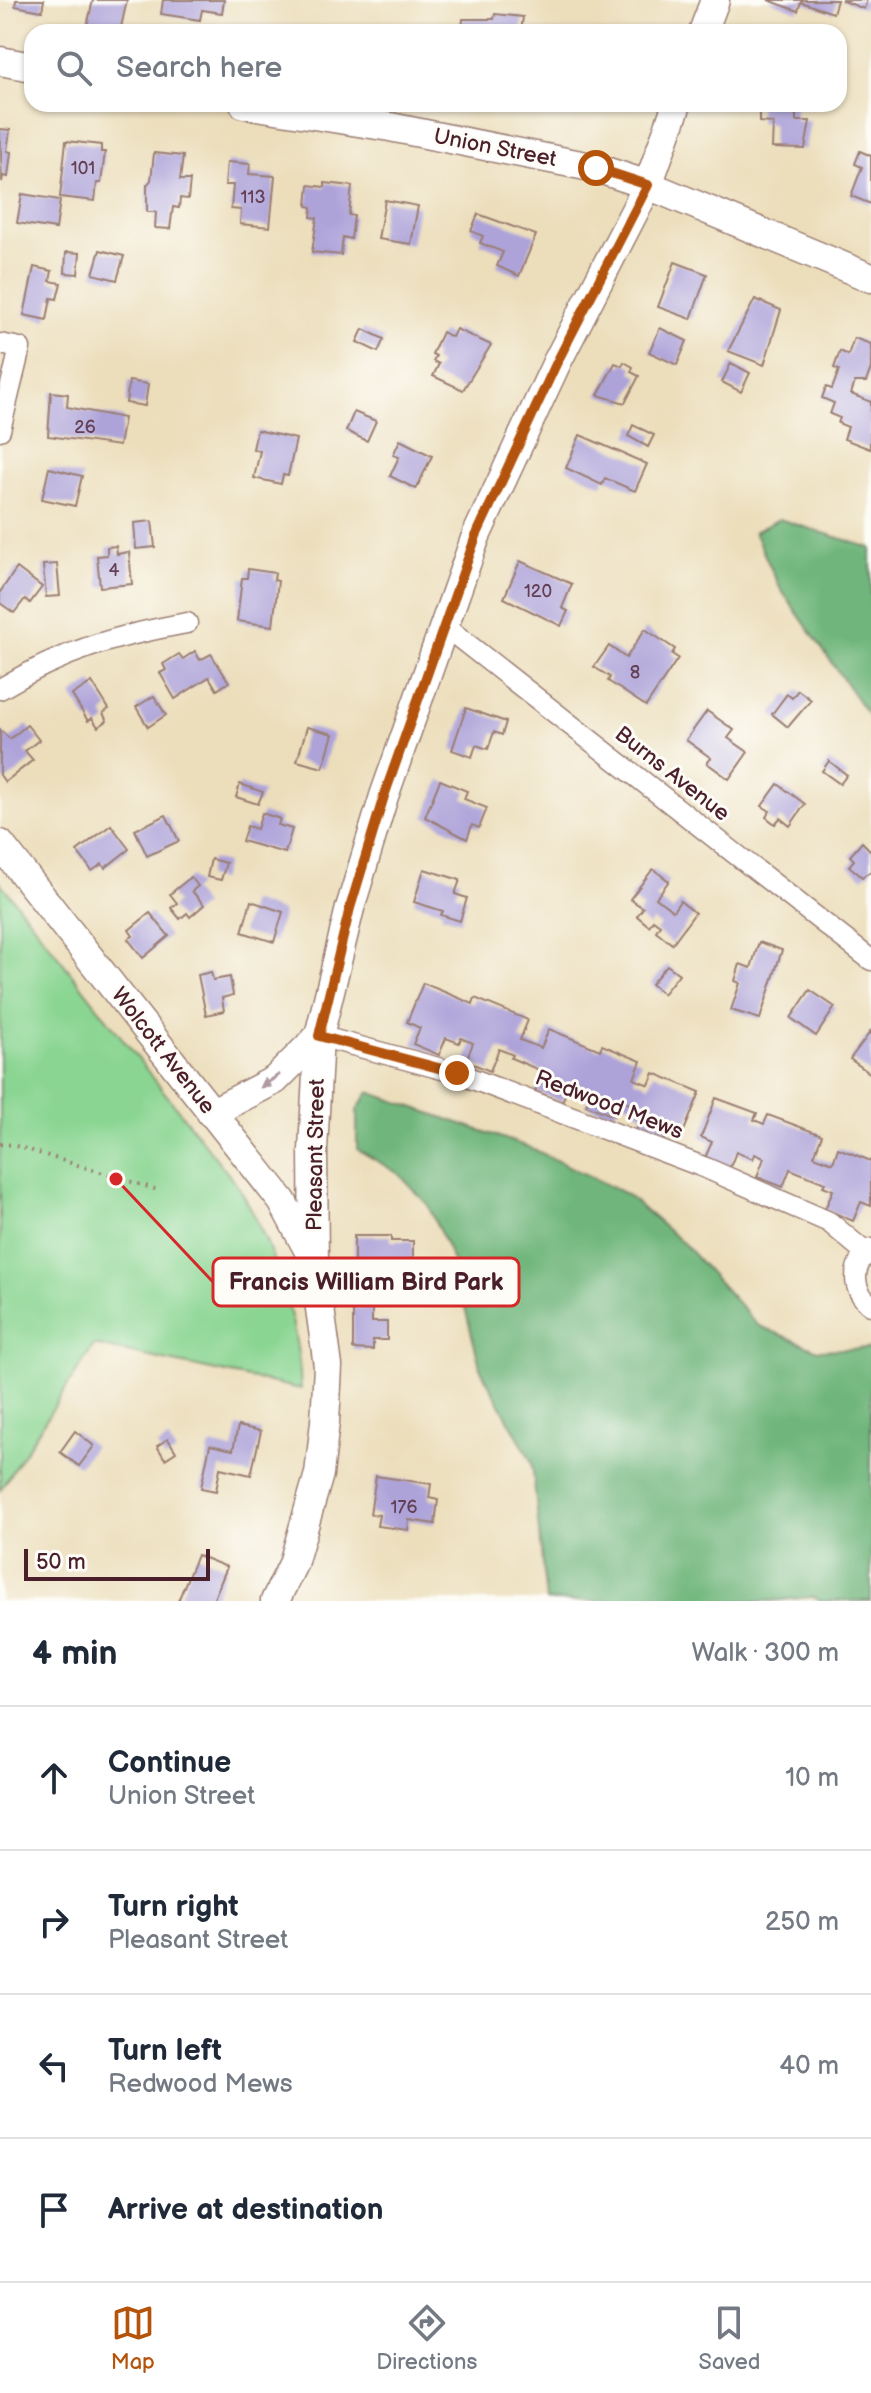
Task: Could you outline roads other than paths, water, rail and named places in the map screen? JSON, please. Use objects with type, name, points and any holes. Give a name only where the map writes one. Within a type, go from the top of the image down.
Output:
[{"type":"street","points":[[706,24],[715,0]]},
{"type":"street","points":[[0,61],[24,66]]},
{"type":"street","name":"Union Street","points":[[293,112],[404,130],[596,168],[648,185],[871,278]]},
{"type":"street","name":"Pleasant Street","points":[[275,1601],[293,1564],[319,1474],[328,1366],[314,1265],[313,1150],[319,1036],[371,838],[443,625],[488,506],[648,185],[674,112]]},
{"type":"street","points":[[0,344],[20,348],[0,430]]},
{"type":"street","points":[[0,689],[42,664],[119,635],[187,623]]},
{"type":"street","name":"Burns Avenue","points":[[443,625],[871,960]]},
{"type":"street","name":"Wolcott Avenue","points":[[0,844],[282,1201],[301,1230],[314,1265]]},
{"type":"street","name":"Pleasant Street","points":[[211,1113],[275,1080],[319,1036]]},
{"type":"street","name":"Redwood Mews","points":[[319,1036],[457,1073],[706,1168],[829,1222],[869,1251],[859,1261],[855,1283],[859,1293],[871,1305]]},
{"type":"place","name":"Francis William Bird Park","points":[[116,1179]]}]
